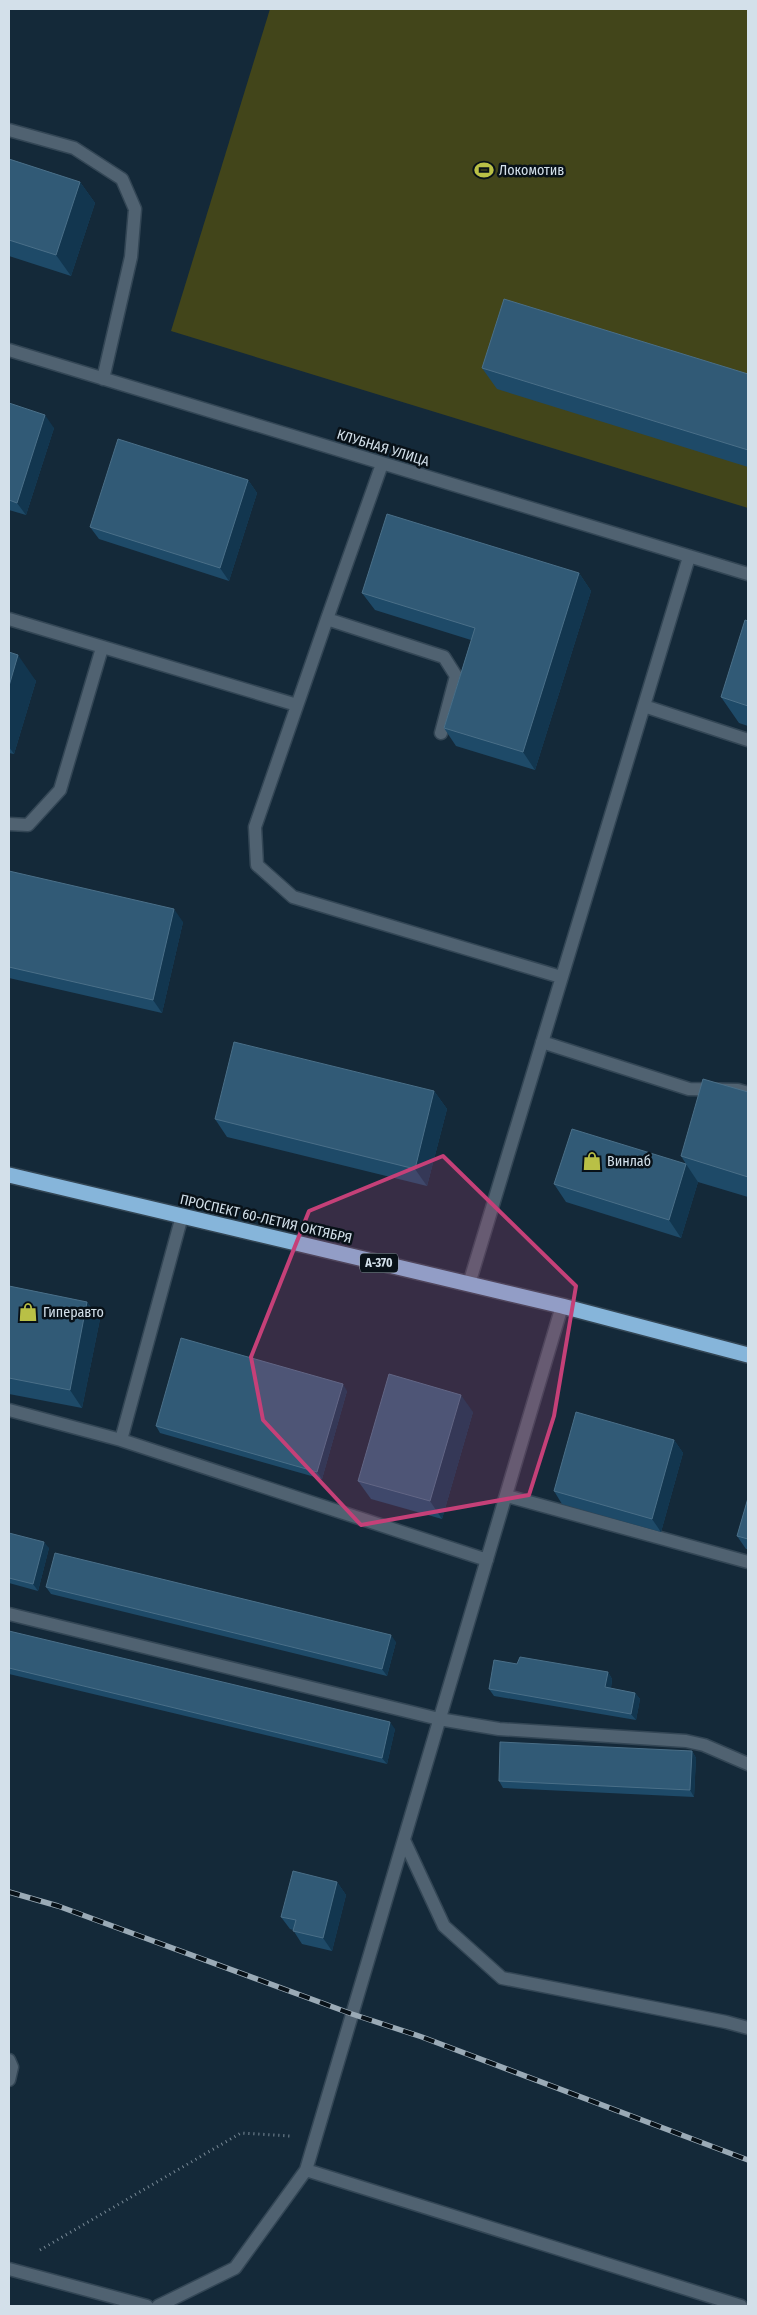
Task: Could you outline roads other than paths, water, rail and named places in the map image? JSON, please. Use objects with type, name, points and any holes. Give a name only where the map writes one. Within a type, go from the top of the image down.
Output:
[{"type":"highway","name":"ПРОСПЕКТ 60-ЛЕТИЯ ОКТЯБРЯ","points":[[9,1175],[562,1306],[748,1355]]},
{"type":"street","points":[[9,130],[74,148],[122,179],[135,209],[131,257],[103,379]]},
{"type":"street","name":"КЛУБНАЯ УЛИЦА","points":[[9,350],[748,574]]},
{"type":"street","points":[[382,464],[255,827],[257,865],[293,897],[562,977]]},
{"type":"street","points":[[469,1284],[689,557]]},
{"type":"street","points":[[9,619],[298,705]]},
{"type":"street","points":[[328,619],[444,657],[456,676],[441,733]]},
{"type":"street","points":[[9,824],[28,825],[60,790],[102,648]]},
{"type":"street","points":[[644,706],[748,740]]},
{"type":"street","points":[[542,1042],[690,1089],[738,1090],[748,1093]]},
{"type":"street","points":[[121,1440],[182,1216]]},
{"type":"street","points":[[158,2306],[235,2268],[306,2170],[562,1306]]},
{"type":"street","points":[[9,1410],[121,1440],[487,1560]]},
{"type":"street","points":[[507,1496],[748,1562]]},
{"type":"street","points":[[9,1614],[440,1719],[499,1729],[686,1741],[704,1745],[748,1764]]},
{"type":"street","points":[[404,1840],[444,1926],[502,1978],[748,2028]]},
{"type":"street","points":[[9,2060],[12,2067],[9,2080]]},
{"type":"street","points":[[306,2170],[742,2306]]},
{"type":"street","points":[[9,2269],[147,2306]]},
{"type":"railway","points":[[9,1892],[58,1906],[352,2014],[422,2037],[748,2160]]},
{"type":"place","name":"Локомотив","points":[[484,170]]},
{"type":"place","name":"Винлаб","points":[[592,1161]]},
{"type":"place","name":"Гиперавто","points":[[28,1312]]}]
